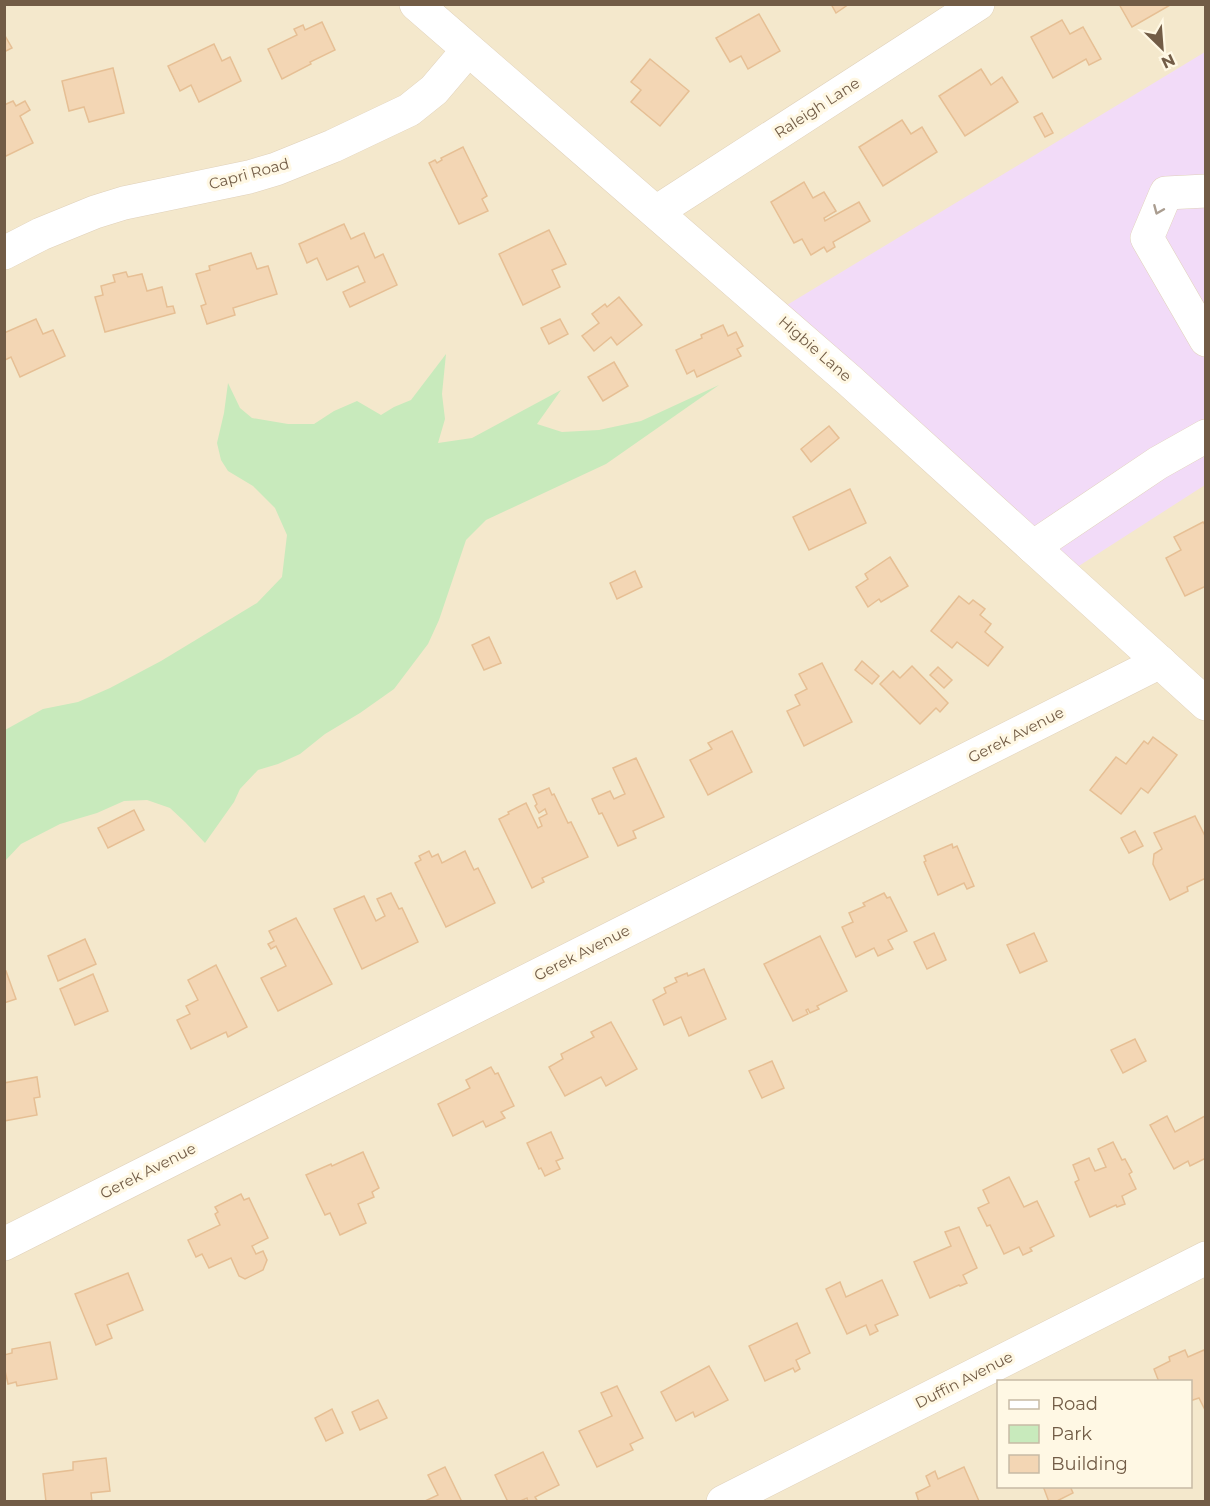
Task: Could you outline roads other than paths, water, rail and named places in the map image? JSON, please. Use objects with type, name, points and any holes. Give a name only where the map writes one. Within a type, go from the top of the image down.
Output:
[{"type":"street","name":"Higbie Lane","points":[[416,4],[850,381],[1160,662],[1199,688]]},
{"type":"street","name":"Raleigh Lane","points":[[656,212],[967,8]]},
{"type":"street","name":"Capri Road","points":[[4,253],[95,212],[124,203],[249,177],[276,169],[333,146],[409,110],[434,90],[468,50]]},
{"type":"street","points":[[1206,191],[1166,193],[1147,238],[1206,340]]},
{"type":"street","points":[[1033,547],[1158,463],[1206,436]]},
{"type":"street","name":"Gerek Avenue","points":[[4,1244],[1160,662]]},
{"type":"street","name":"Duffin Avenue","points":[[723,1502],[1206,1258]]}]
